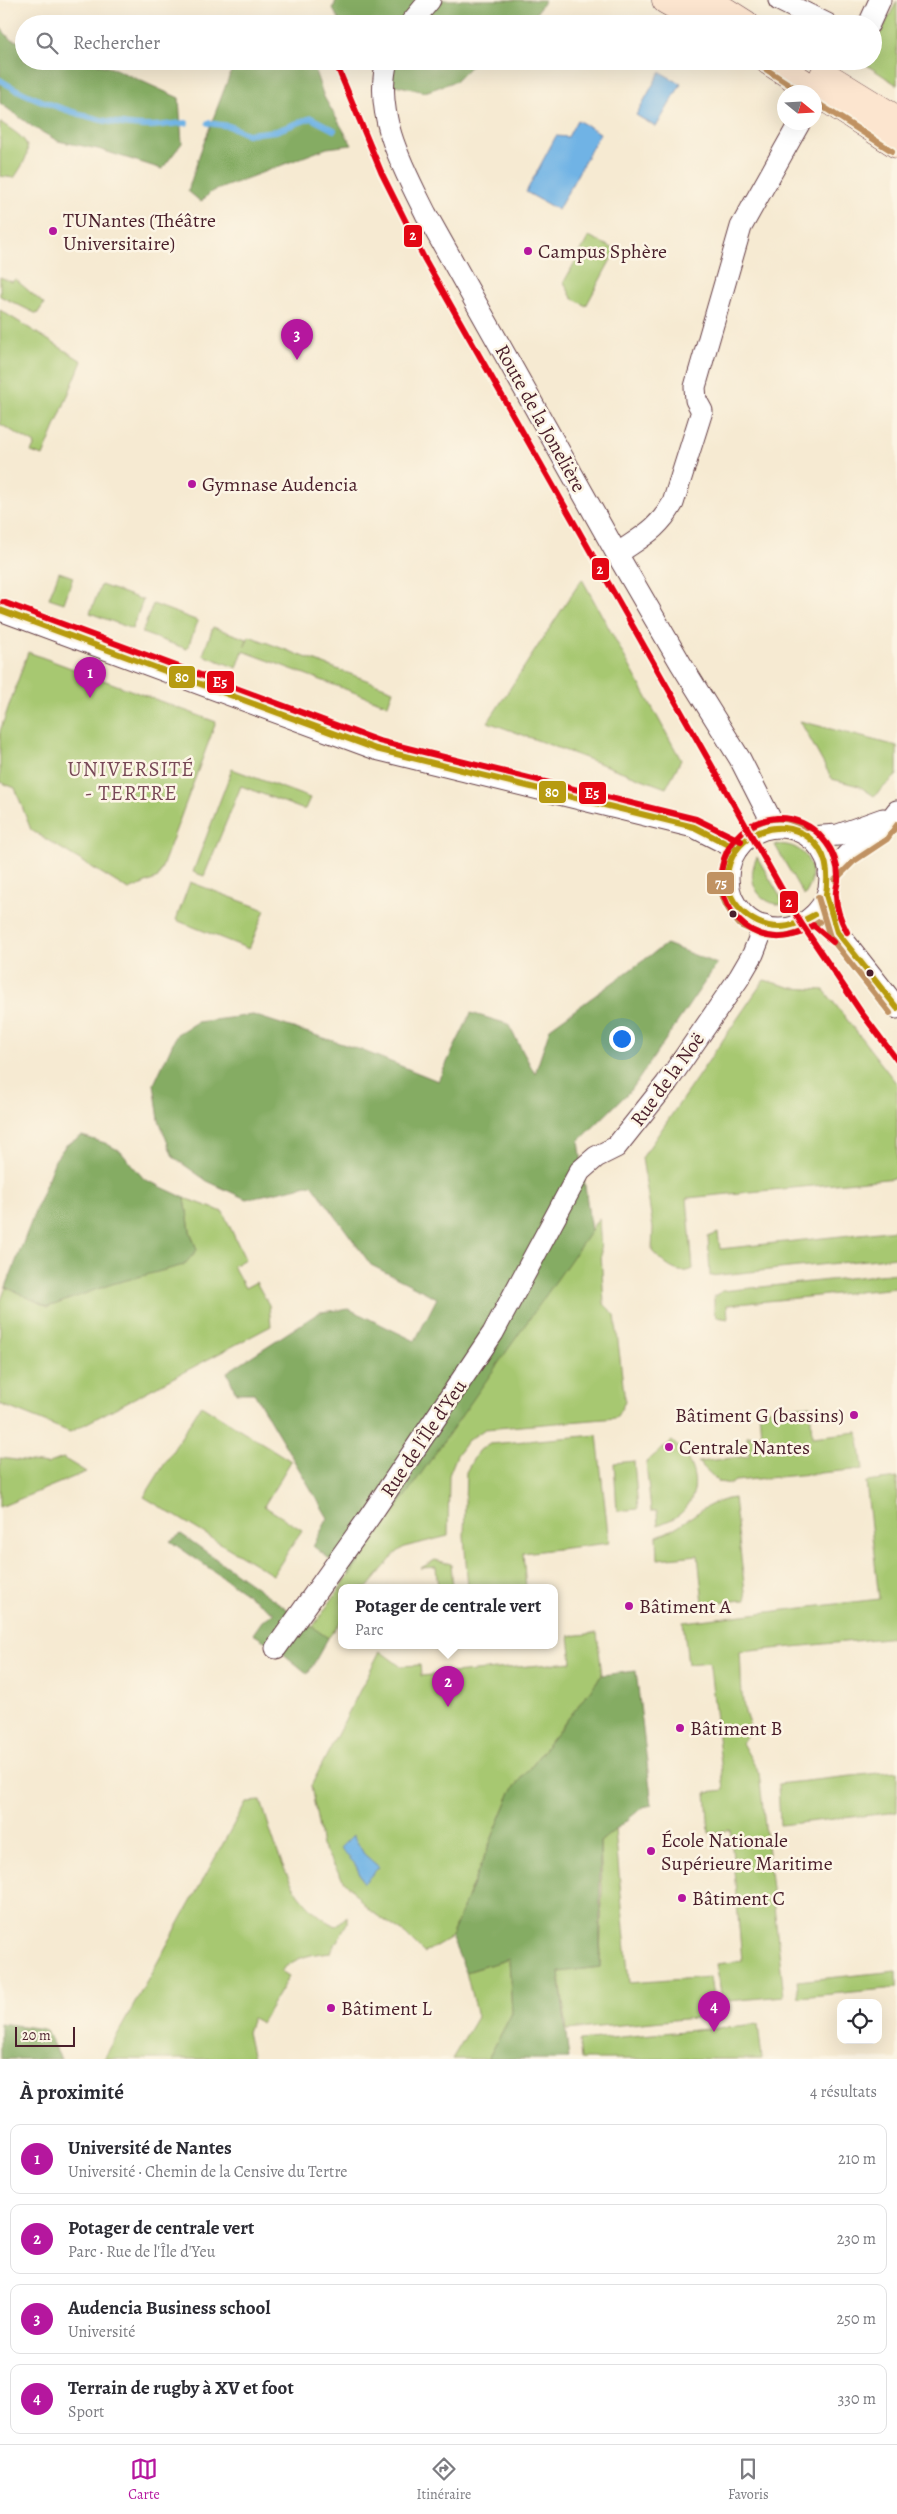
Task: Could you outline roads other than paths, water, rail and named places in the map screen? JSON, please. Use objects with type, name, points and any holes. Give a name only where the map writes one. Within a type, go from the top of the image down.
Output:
[{"type":"main road","points":[[666,0],[724,12]]},
{"type":"main road","points":[[781,70],[802,85]]},
{"type":"main road","points":[[817,70],[897,120]]},
{"type":"main road","points":[[822,99],[897,144]]},
{"type":"street","points":[[418,15],[430,0]]},
{"type":"street","points":[[779,0],[809,15]]},
{"type":"street","points":[[873,15],[880,0]]},
{"type":"street","name":"Route de la Jonelière","points":[[386,70],[383,85],[384,102],[399,159],[426,214],[617,554],[681,664],[740,759],[769,816],[770,827]]},
{"type":"street","points":[[617,554],[648,535],[666,515],[680,483],[702,411],[696,400],[695,387],[741,227],[796,130]]},
{"type":"street","points":[[0,610],[368,746],[694,827],[737,849]]},
{"type":"street","name":"Route de la Jonelière","points":[[740,759],[768,784],[782,815],[800,833]]},
{"type":"street","points":[[800,833],[825,857],[829,874],[826,895],[814,915],[790,927],[764,926],[745,916],[732,898],[728,876],[737,849],[753,834],[770,827],[800,833],[838,835],[857,830],[896,812]]},
{"type":"street","points":[[829,874],[848,854],[881,832],[896,812]]},
{"type":"street","points":[[826,895],[837,932]]},
{"type":"street","points":[[814,915],[837,932],[897,1008]]},
{"type":"street","name":"Rue de la Noë","points":[[554,1218],[580,1171],[596,1157],[616,1147],[666,1084],[739,978],[753,954],[764,926]]},
{"type":"street","name":"Rue de l'Île d'Yeu","points":[[276,1648],[370,1516],[493,1333],[520,1286],[554,1218]]},
{"type":"water","points":[[660,72],[681,84],[656,127],[636,115]]},
{"type":"water","points":[[577,120],[600,133],[558,210],[526,192],[556,136],[568,137]]},
{"type":"water","points":[[353,1835],[364,1854],[379,1867],[364,1883],[355,1864],[340,1848]]},
{"type":"waterway","points":[[0,80],[50,104],[89,117],[127,125],[148,126],[186,123]]},
{"type":"waterway","points":[[208,123],[229,126],[247,134],[276,131],[311,118],[334,130]]},
{"type":"place","name":"TUNantes (Théâtre Universitaire)","points":[[53,231]]},
{"type":"place","name":"Campus Sphère","points":[[528,251]]},
{"type":"place","name":"Audencia Business school","points":[[297,360]]},
{"type":"place","name":"Gymnase Audencia","points":[[192,484]]},
{"type":"place","name":"Université de Nantes","points":[[90,698]]},
{"type":"place","name":"Bâtiment G (bassins)","points":[[854,1415]]},
{"type":"place","name":"Centrale Nantes","points":[[669,1447]]},
{"type":"place","name":"Bâtiment A","points":[[629,1606]]},
{"type":"place","name":"Potager de centrale vert","points":[[448,1707]]},
{"type":"place","name":"Bâtiment B","points":[[680,1728]]},
{"type":"place","name":"École Nationale Supérieure Maritime","points":[[651,1851]]},
{"type":"place","name":"Bâtiment C","points":[[682,1898]]},
{"type":"place","name":"Bâtiment L","points":[[331,2008]]},
{"type":"place","name":"Terrain de rugby à XV et foot","points":[[714,2032]]},
{"type":"district","name":"UNIVERSITÉ - TERTRE","points":[[131,781]]}]
